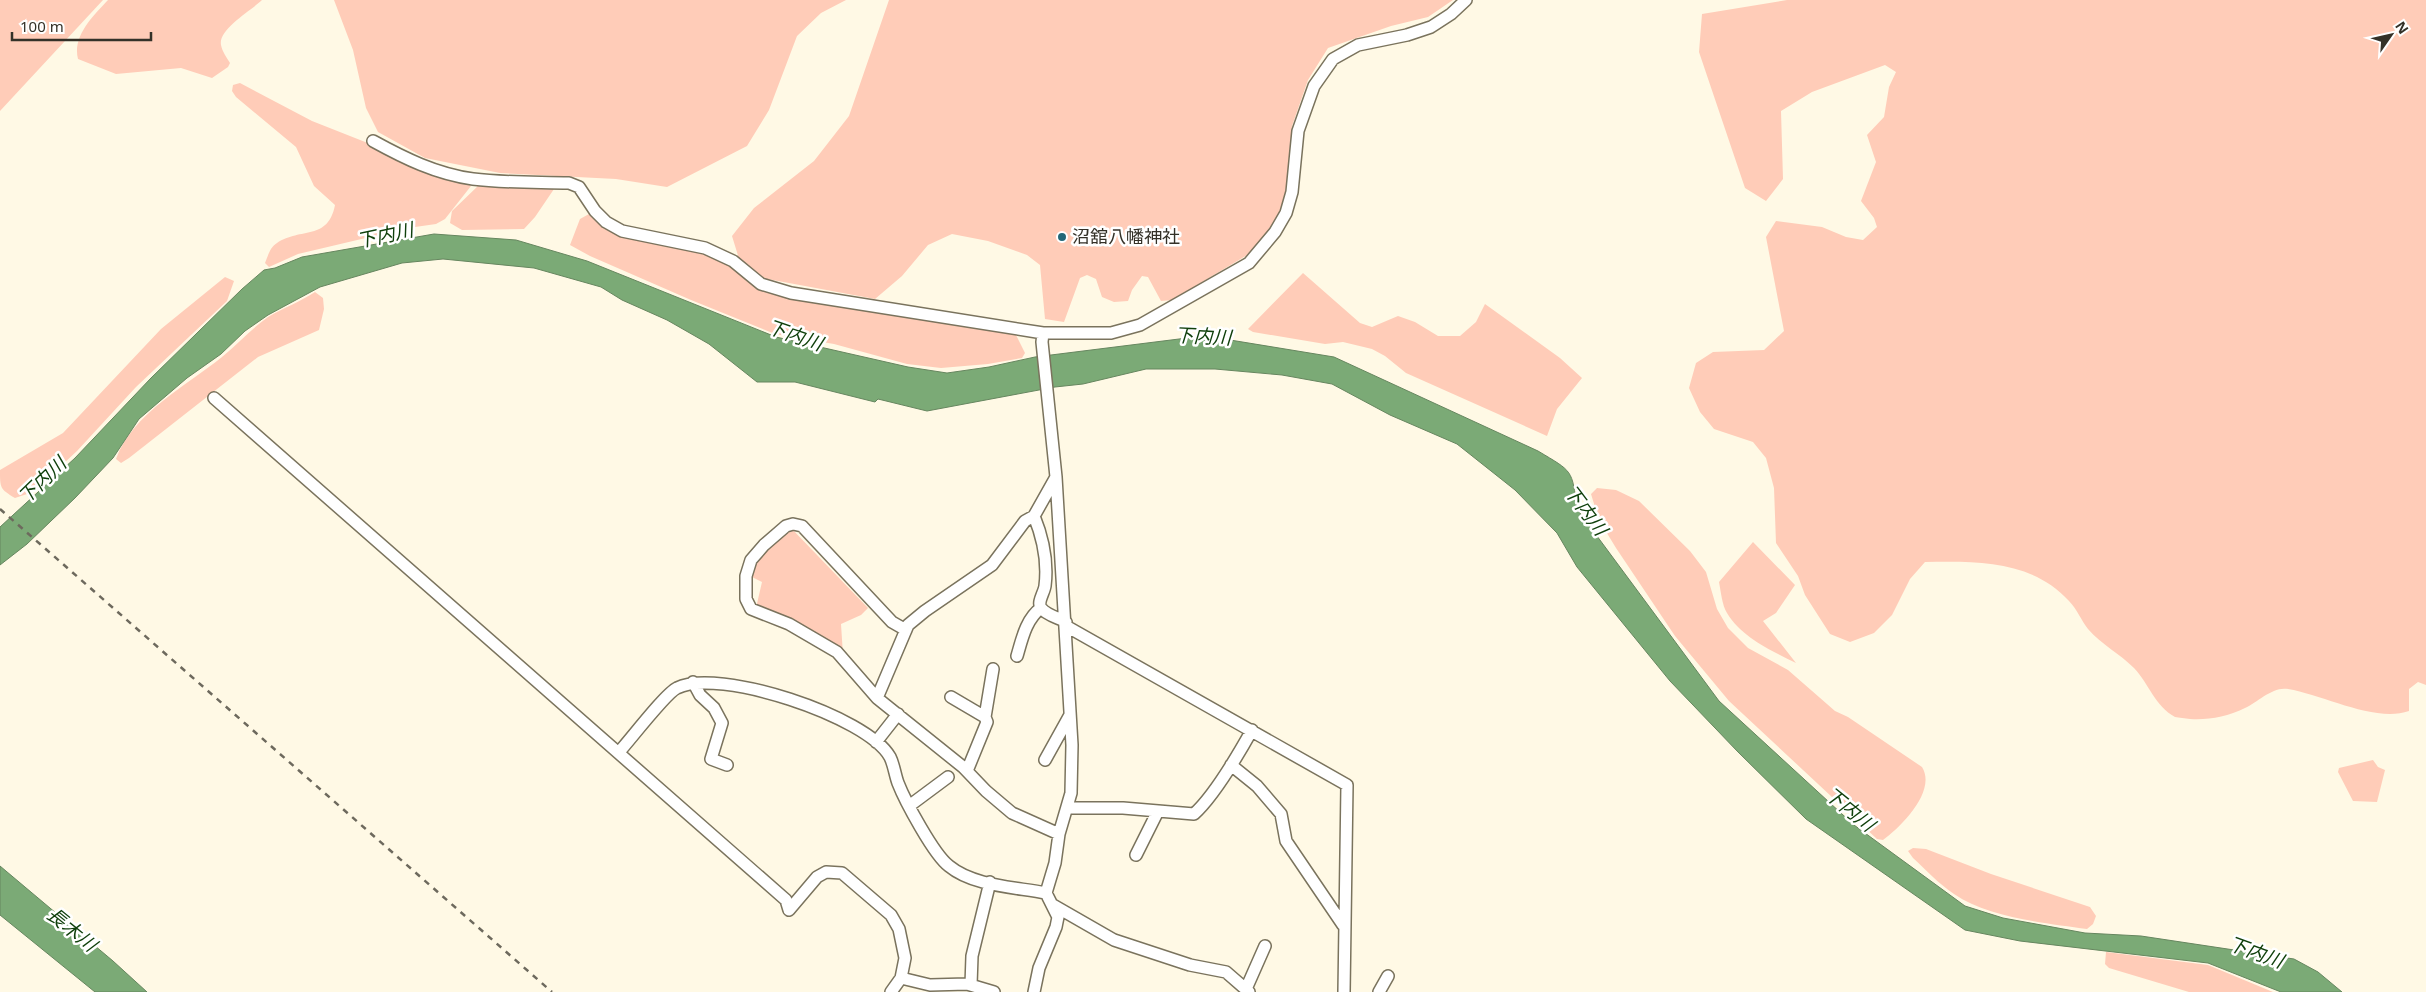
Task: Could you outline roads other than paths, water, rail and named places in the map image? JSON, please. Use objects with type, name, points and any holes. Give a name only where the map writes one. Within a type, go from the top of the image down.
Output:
[{"type":"street","points":[[372,140],[402,158],[426,167],[472,179],[569,183],[579,187],[594,211],[606,222],[622,231],[705,248],[733,261],[761,284],[791,293],[1043,338],[1111,333],[1140,326],[1249,263],[1275,232],[1286,213],[1292,192],[1298,131],[1314,86],[1332,59],[1358,45],[1407,35],[1431,26],[1451,14],[1466,0]]},
{"type":"street","points":[[1029,325],[1078,326],[1111,333]]},
{"type":"street","points":[[1034,992],[1039,968],[1056,927],[1058,917],[1046,893],[1055,863],[1059,834],[1071,793],[1066,624],[1053,434],[1043,338]]},
{"type":"street","points":[[214,398],[786,900],[789,910],[817,877],[826,872],[842,873],[891,915],[899,930],[905,958],[901,978],[891,992]]},
{"type":"street","points":[[877,698],[908,625],[925,611],[992,565],[1025,520],[1034,516],[1056,477]]},
{"type":"street","points":[[1034,516],[1041,533],[1046,562],[1045,587],[1040,603],[1041,608]]},
{"type":"street","points":[[906,630],[892,622],[802,526],[793,524],[786,526],[764,544],[750,560],[746,576],[746,600],[751,609],[789,624],[836,652],[877,698],[967,771],[986,791],[1012,813],[1059,834]]},
{"type":"street","points":[[1041,608],[1347,785],[1343,925],[1344,992]]},
{"type":"street","points":[[1017,656],[1024,630],[1036,612],[1041,608]]},
{"type":"street","points":[[967,771],[986,728],[985,717],[994,669]]},
{"type":"street","points":[[619,752],[675,688],[693,682],[747,688],[811,705],[851,724],[876,742],[890,758],[898,783],[909,806],[946,865],[961,875],[1046,893]]},
{"type":"street","points":[[693,682],[700,695],[714,708],[722,723],[711,759],[727,765]]},
{"type":"street","points":[[951,697],[985,717]]},
{"type":"street","points":[[876,742],[898,714]]},
{"type":"street","points":[[1045,760],[1070,715]]},
{"type":"street","points":[[1067,808],[1194,814],[1203,806],[1252,730]]},
{"type":"street","points":[[1231,765],[1257,786],[1281,814],[1286,842],[1343,925]]},
{"type":"street","points":[[909,806],[948,777]]},
{"type":"street","points":[[1136,855],[1158,811]]},
{"type":"street","points":[[971,985],[972,956],[990,882]]},
{"type":"street","points":[[1053,905],[1114,940],[1190,965],[1226,972],[1248,990],[1265,946]]},
{"type":"street","points":[[1379,992],[1388,976]]},
{"type":"street","points":[[901,978],[930,985],[971,985],[994,992]]},
{"type":"water","points":[[434,234],[516,240],[587,261],[776,337],[908,367],[947,373],[989,367],[1035,357],[1195,337],[1224,339],[1334,357],[1538,451],[1564,468],[1572,479],[1577,509],[1719,701],[1854,825],[1965,906],[2003,918],[2085,933],[2141,936],[2294,959],[2318,972],[2342,992],[2281,992],[2208,963],[2020,941],[1965,930],[1806,819],[1670,681],[1577,567],[1557,533],[1515,490],[1457,444],[1390,415],[1332,384],[1282,375],[1215,369],[1146,369],[1083,384],[1055,387],[927,411],[878,399],[875,402],[795,382],[757,382],[709,344],[667,320],[622,300],[601,287],[534,268],[443,259],[402,263],[320,287],[268,315],[245,331],[221,354],[187,378],[139,419],[113,458],[75,498],[27,544],[0,565],[0,527],[75,458],[151,378],[264,270],[275,268],[302,257]]},
{"type":"water","name":"長木川","points":[[0,866],[147,992],[95,992],[0,915]]},
{"type":"railway","points":[[0,509],[552,992]]},
{"type":"place","name":"沼舘八幡神社","points":[[1062,237]]},
{"type":"water label","name":"下内川","points":[[385,235]]},
{"type":"water label","name":"下内川","points":[[795,335]]},
{"type":"water label","name":"下内川","points":[[1203,336]]},
{"type":"water label","name":"下内川","points":[[42,480]]},
{"type":"water label","name":"下内川","points":[[1586,510]]},
{"type":"water label","name":"下内川","points":[[1850,809]]},
{"type":"water label","name":"下内川","points":[[2256,952]]}]
